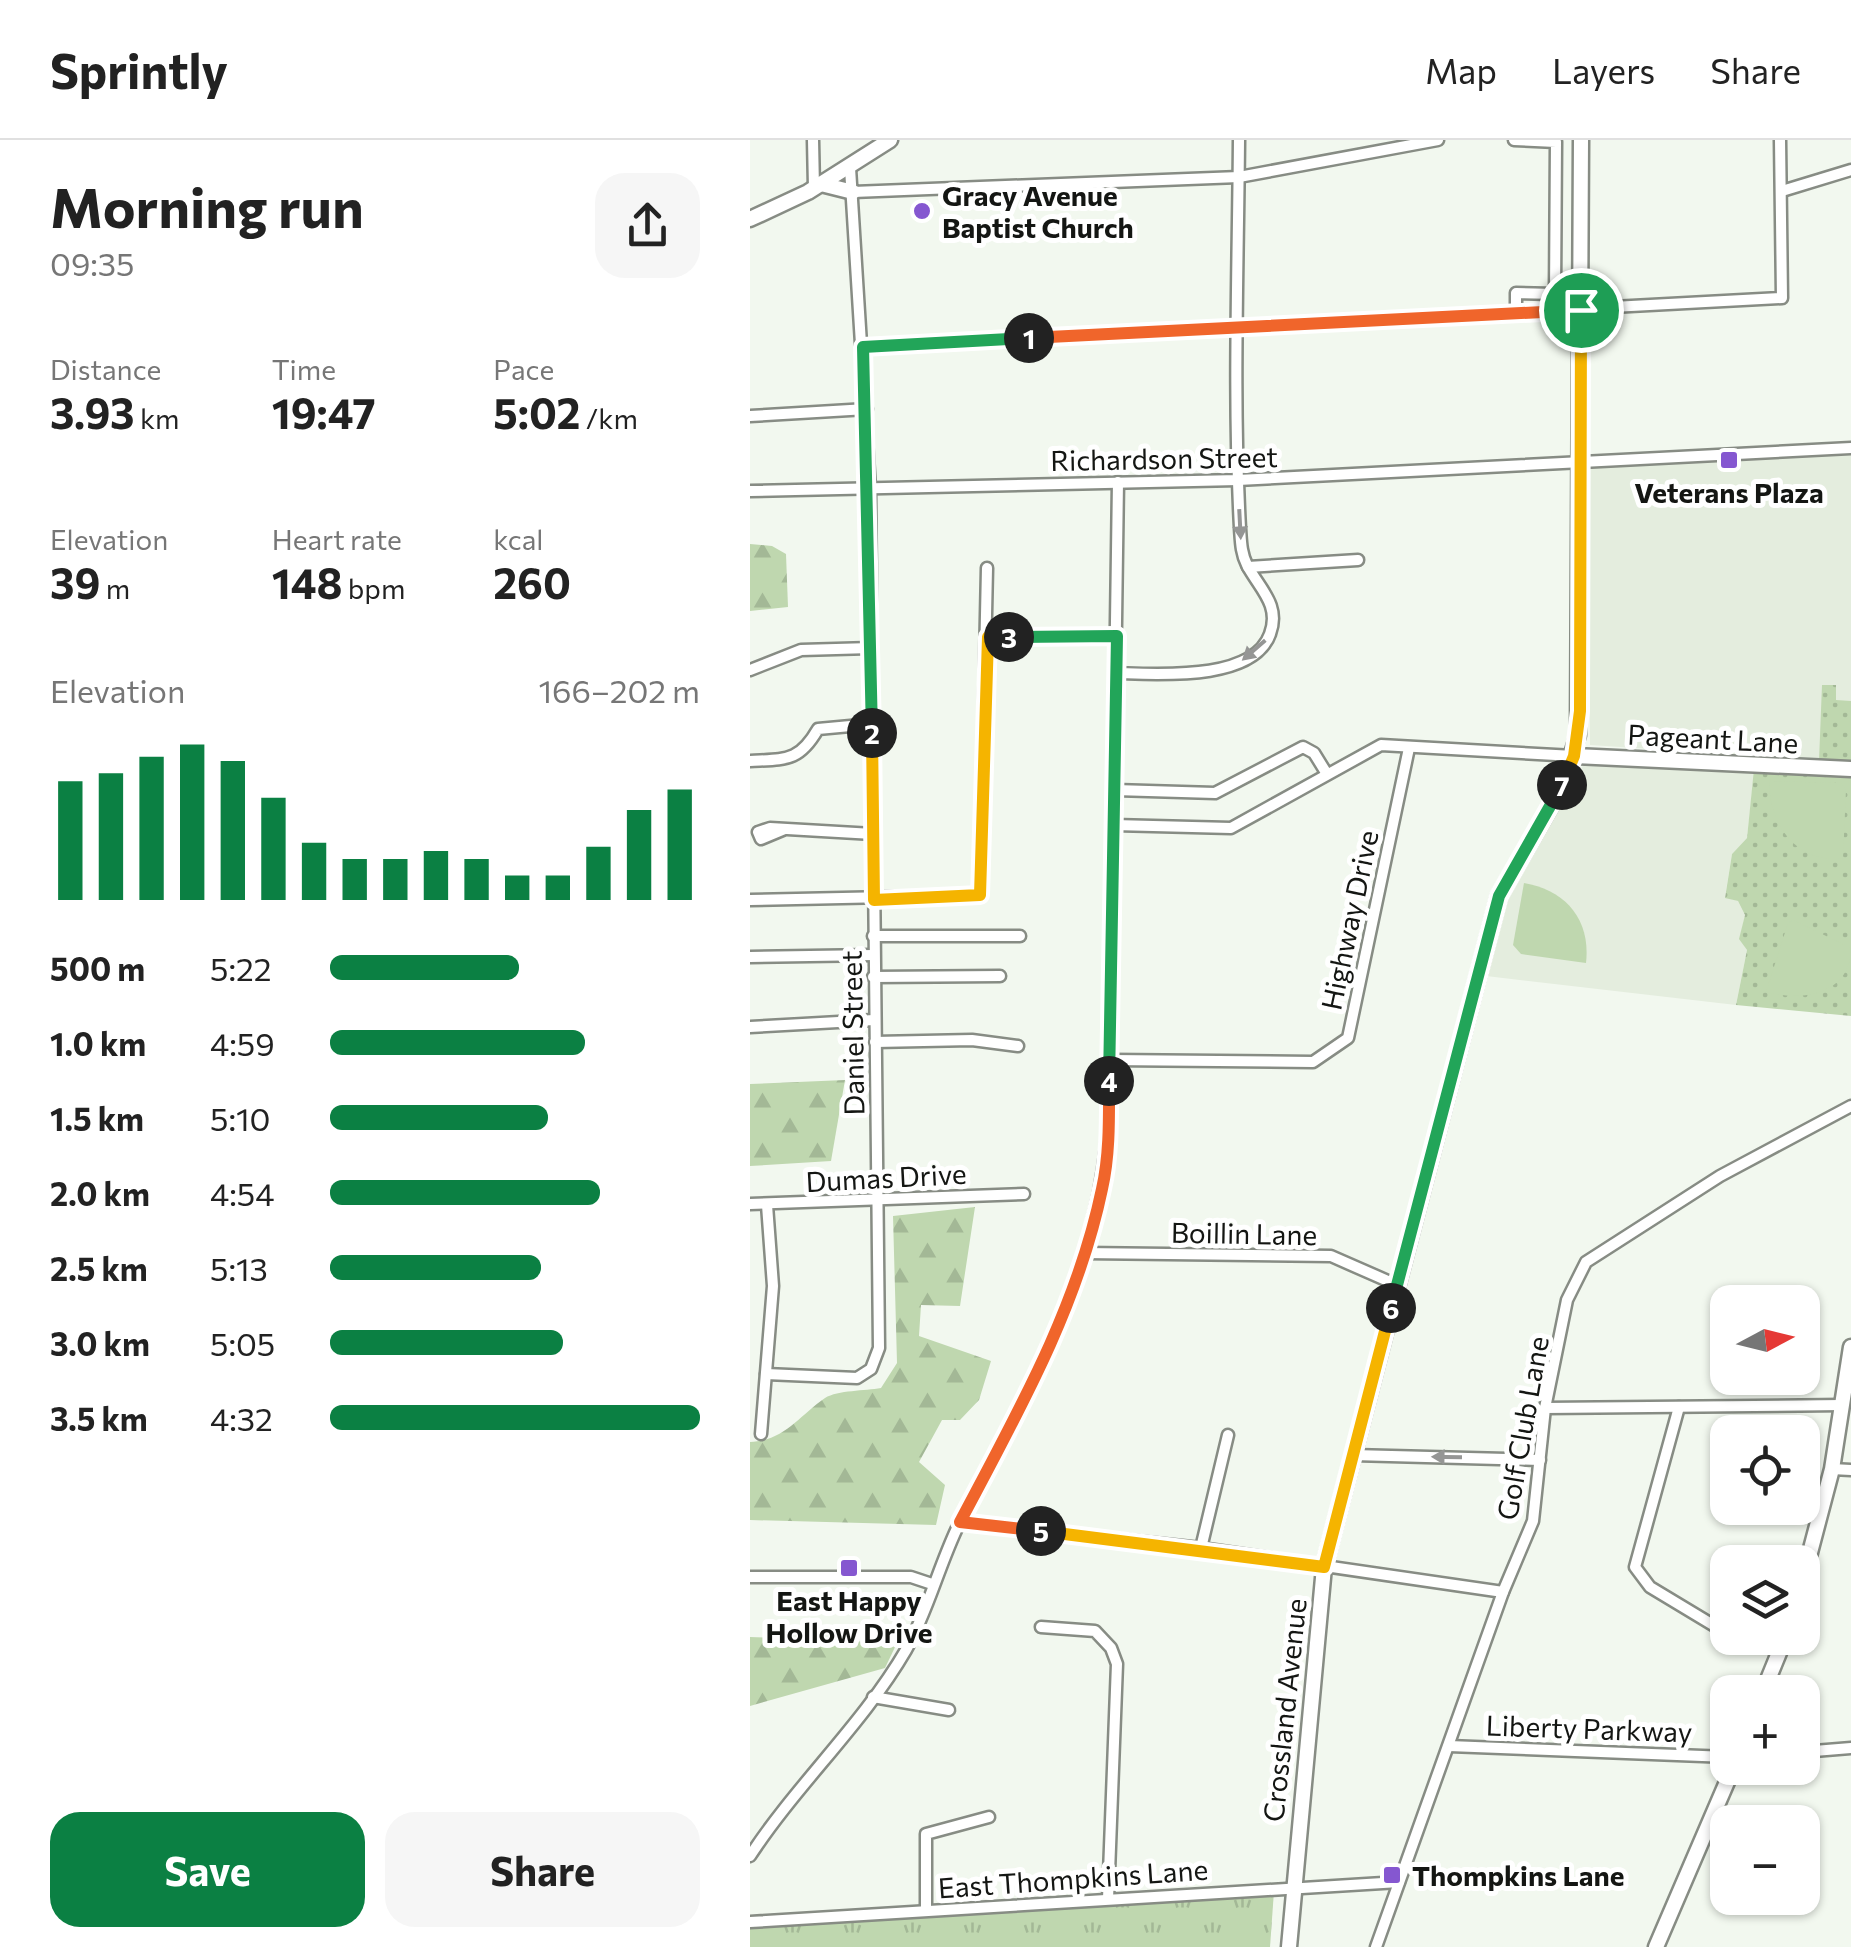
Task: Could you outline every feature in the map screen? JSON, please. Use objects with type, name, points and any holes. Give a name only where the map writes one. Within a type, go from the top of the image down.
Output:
[{"type":"main road","points":[[750,219],[850,168],[890,140]]},
{"type":"main road","name":"Crossland Avenue","points":[[1289,1947],[1324,1567],[1499,896],[1574,756],[1580,711],[1581,140]]},
{"type":"main road","points":[[818,186],[853,192]]},
{"type":"main road","name":"Pageant Lane","points":[[1574,756],[1851,769]]},
{"type":"main road","points":[[1812,1545],[1832,1469],[1851,1348]]},
{"type":"main road","points":[[1656,1947],[1726,1785]]},
{"type":"street","points":[[813,140],[818,186]]},
{"type":"street","points":[[1116,673],[1187,675],[1244,660],[1260,650],[1270,634],[1269,595],[1242,552],[1238,480],[1240,140]]},
{"type":"street","points":[[1514,140],[1556,142],[1555,294],[1516,293],[1516,313]]},
{"type":"street","points":[[863,347],[1782,298],[1780,140]]},
{"type":"street","points":[[853,192],[1239,176],[1432,141]]},
{"type":"street","name":"Daniel Street","points":[[766,1374],[857,1378],[871,1369],[880,1348],[870,488],[850,168]]},
{"type":"street","points":[[1782,191],[1851,170]]},
{"type":"street","points":[[750,416],[867,410]]},
{"type":"street","name":"Richardson Street","points":[[750,491],[1238,480],[1851,448]]},
{"type":"street","points":[[750,1856],[778,1812],[873,1697],[907,1649],[960,1522],[1046,1358],[1084,1253],[1103,1185],[1110,1060],[1118,482]]},
{"type":"street","points":[[1248,567],[1358,560]]},
{"type":"street","points":[[750,900],[980,895],[987,568]]},
{"type":"street","points":[[988,637],[1117,636]]},
{"type":"street","points":[[750,670],[800,650],[871,648]]},
{"type":"street","points":[[750,761],[784,760],[805,751],[818,729],[872,724]]},
{"type":"street","points":[[1115,790],[1215,793],[1302,747],[1314,753],[1327,774]]},
{"type":"street","name":"Pageant Lane","points":[[1114,825],[1231,828],[1376,747],[1574,756]]},
{"type":"street","name":"Highway Drive","points":[[1110,1060],[1313,1062],[1348,1038],[1409,748]]},
{"type":"street","points":[[784,829],[873,834]]},
{"type":"street","points":[[873,936],[1020,936]]},
{"type":"street","points":[[750,957],[874,955]]},
{"type":"street","points":[[873,978],[1000,976]]},
{"type":"street","points":[[750,1027],[874,1020]]},
{"type":"street","points":[[876,1042],[972,1040],[1018,1046]]},
{"type":"street","name":"Golf Club Lane","points":[[1376,1947],[1503,1592],[1533,1521],[1545,1408],[1567,1300],[1586,1262],[1720,1176],[1851,1106]]},
{"type":"street","name":"Dumas Drive","points":[[750,1204],[1024,1194]]},
{"type":"street","points":[[761,1434],[773,1286],[767,1205]]},
{"type":"street","name":"Boillin Lane","points":[[1084,1253],[1331,1256],[1397,1286]]},
{"type":"street","points":[[1545,1408],[1843,1405]]},
{"type":"street","points":[[1680,1407],[1635,1567],[1650,1587],[1710,1623]]},
{"type":"street","points":[[1200,1548],[1228,1435]]},
{"type":"street","points":[[1353,1455],[1540,1460]]},
{"type":"street","points":[[1832,1469],[1851,1470]]},
{"type":"street","points":[[960,1522],[1200,1548],[1503,1592]]},
{"type":"street","points":[[750,1577],[911,1577],[932,1584]]},
{"type":"street","points":[[1041,1626],[1095,1631],[1111,1648],[1116,1664],[1108,1900]]},
{"type":"street","points":[[873,1697],[949,1710]]},
{"type":"street","name":"Liberty Parkway","points":[[1449,1746],[1710,1756]]},
{"type":"street","points":[[1820,1751],[1851,1748]]},
{"type":"street","points":[[926,1910],[926,1834],[988,1817]]},
{"type":"street","name":"East Thompkins Lane","points":[[750,1922],[1399,1882]]},
{"type":"shaded area","points":[[1851,455],[1851,762],[1590,745],[1589,466]]},
{"type":"shaded area","points":[[1585,762],[1754,773],[1747,838],[1732,854],[1725,897],[1738,901],[1745,915],[1740,939],[1747,950],[1736,1005],[1486,976],[1507,898]]},
{"type":"green space","points":[[750,544],[772,546],[786,554],[788,607],[750,611]]},
{"type":"green space","points":[[1822,685],[1836,685],[1836,700],[1851,701],[1851,1016],[1736,1005],[1747,950],[1739,939],[1745,915],[1738,901],[1725,898],[1732,854],[1747,838],[1755,759],[1819,761]]},
{"type":"green space","points":[[1769,781],[1841,783],[1846,790],[1843,858],[1812,855],[1788,838],[1774,812]]},
{"type":"green space","points":[[1524,883],[1552,892],[1572,909],[1584,933],[1586,963],[1521,954],[1513,945]]},
{"type":"green space","points":[[1793,920],[1851,948],[1849,964],[1834,985],[1822,991],[1795,996],[1766,992],[1788,923]]},
{"type":"green space","points":[[845,1080],[831,1161],[750,1166],[750,1084]]},
{"type":"green space","points":[[975,1207],[960,1306],[921,1305],[919,1336],[991,1361],[979,1400],[960,1420],[942,1420],[919,1462],[945,1485],[936,1525],[750,1520],[750,1442],[782,1432],[830,1395],[881,1388],[897,1363],[893,1216]]},
{"type":"green space","points":[[750,1637],[897,1643],[885,1668],[750,1706]]},
{"type":"green space","points":[[1274,1891],[1270,1947],[750,1947],[750,1927]]},
{"type":"place","name":"Gracy Avenue Baptist Church","points":[[922,211]]},
{"type":"place","name":"Veterans Plaza","points":[[1729,460]]},
{"type":"place","name":"East Happy Hollow Drive","points":[[849,1568]]},
{"type":"place","name":"Thompkins Lane","points":[[1392,1875]]},
{"type":"route","points":[[1581,310],[1580,711],[1574,756],[1499,896],[1324,1567],[1200,1548],[960,1522],[1054,1341],[1103,1185],[1109,1107],[1117,636],[988,637],[980,895],[874,900],[870,488],[863,347],[1581,310]]}]
